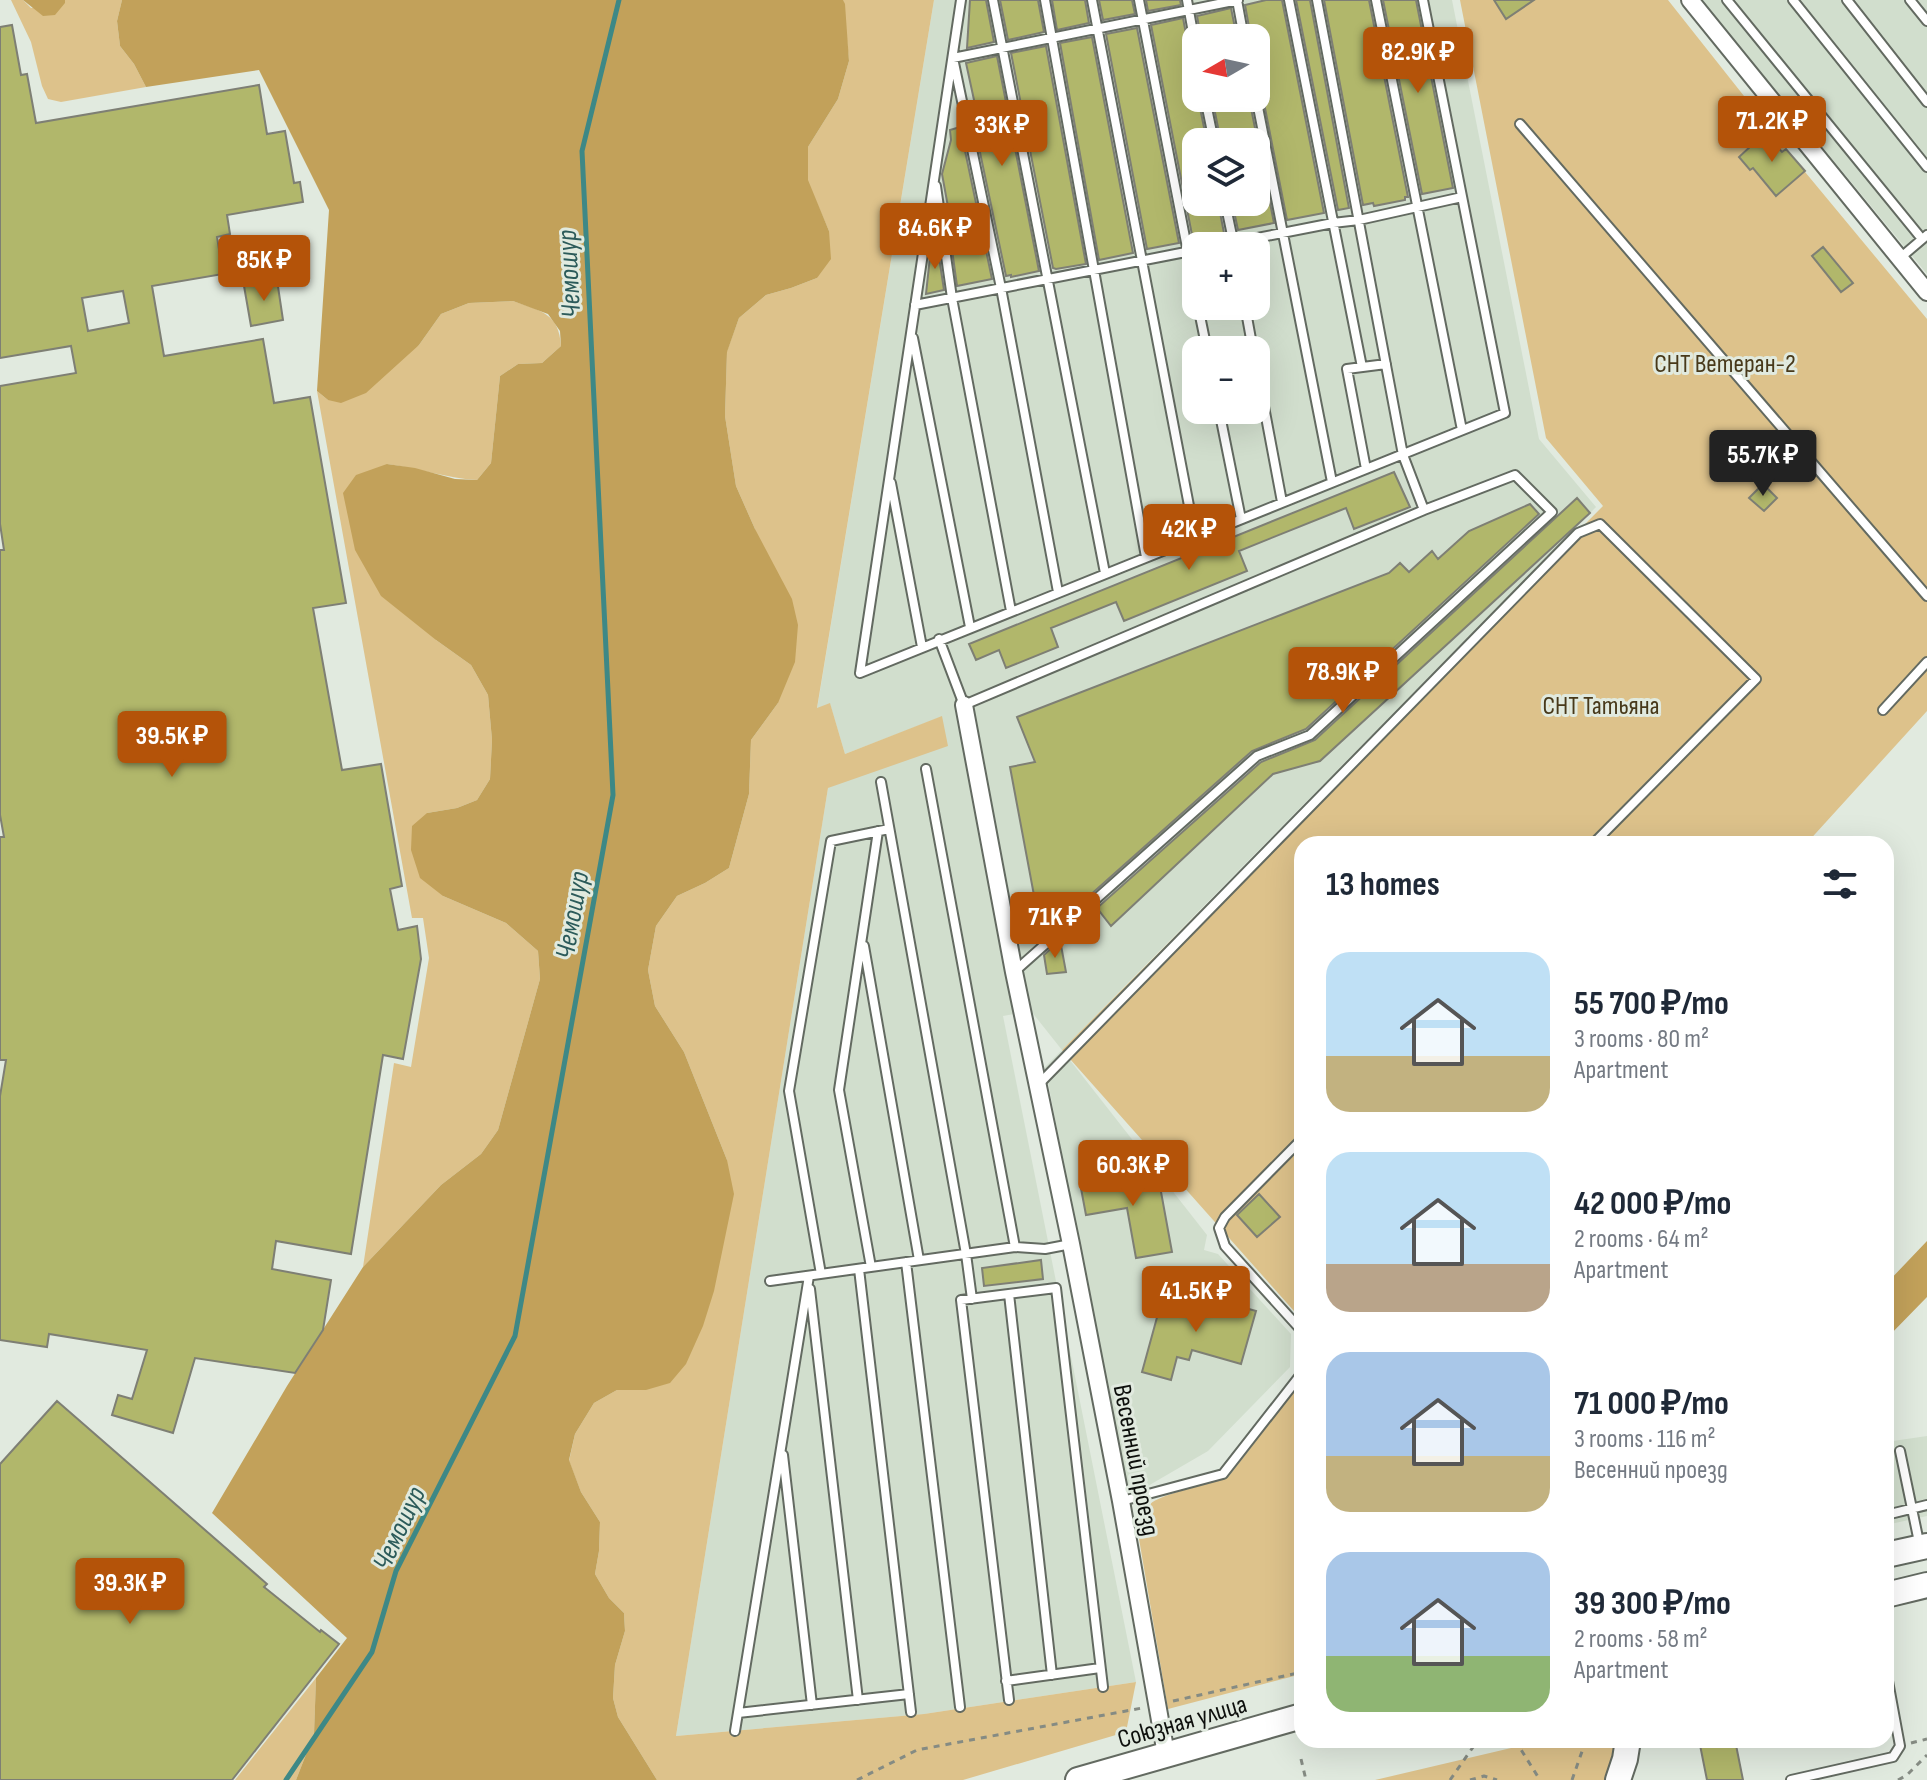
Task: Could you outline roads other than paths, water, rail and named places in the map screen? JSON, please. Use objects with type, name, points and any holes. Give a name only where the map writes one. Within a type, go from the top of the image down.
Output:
[{"type":"main road","points":[[1894,1553],[1923,1547]]},
{"type":"main road","points":[[1894,1593],[1927,1585]]},
{"type":"main road","name":"Союзная улица","points":[[1078,1780],[1294,1719]]},
{"type":"main road","points":[[1618,1780],[1627,1748]]},
{"type":"street","points":[[1690,0],[1927,292]]},
{"type":"street","name":"Весенний проезд","points":[[964,705],[1014,972],[1121,1501],[1166,1754]]},
{"type":"lane","points":[[961,0],[860,673],[1505,413],[1423,0]]},
{"type":"lane","points":[[993,0],[1105,573]]},
{"type":"lane","points":[[1045,0],[1146,557]]},
{"type":"lane","points":[[1092,0],[1195,537]]},
{"type":"lane","points":[[1139,0],[1188,232]]},
{"type":"lane","points":[[953,58],[1143,19],[1188,5],[1237,0],[1241,24]]},
{"type":"lane","points":[[1289,0],[1362,367]]},
{"type":"lane","points":[[1317,0],[1403,455],[1424,510]]},
{"type":"lane","points":[[1376,0],[1462,430]]},
{"type":"lane","points":[[1727,0],[1925,237],[1899,258]]},
{"type":"lane","points":[[1793,0],[1927,167]]},
{"type":"lane","points":[[1847,0],[1927,102]]},
{"type":"lane","points":[[1910,0],[1927,21]]},
{"type":"lane","points":[[953,58],[1001,288],[1058,592]]},
{"type":"lane","points":[[1259,112],[1332,482]]},
{"type":"lane","points":[[1520,124],[1927,596]]},
{"type":"lane","points":[[935,178],[952,298],[1011,611]]},
{"type":"lane","points":[[1270,236],[1462,197]]},
{"type":"lane","points":[[915,305],[1182,253]]},
{"type":"lane","points":[[912,330],[970,627]]},
{"type":"lane","points":[[1366,469],[1347,369],[1386,364]]},
{"type":"lane","points":[[1222,424],[1241,519]]},
{"type":"lane","points":[[1267,424],[1282,502]]},
{"type":"lane","points":[[939,639],[964,705],[1424,510],[1515,475],[1552,512],[1310,735],[1257,756],[1014,972]]},
{"type":"lane","points":[[890,477],[922,647]]},
{"type":"lane","points":[[1037,1086],[1578,533],[1600,524],[1756,679],[1601,836]]},
{"type":"lane","points":[[1883,710],[1927,662]]},
{"type":"lane","points":[[926,769],[1015,1247]]},
{"type":"lane","points":[[881,782],[972,1299]]},
{"type":"lane","points":[[821,1274],[789,1091],[831,841],[889,829]]},
{"type":"lane","points":[[871,1267],[839,1090],[878,831]]},
{"type":"lane","points":[[862,936],[919,1260]]},
{"type":"lane","points":[[1294,1147],[1225,1217],[1219,1228],[1225,1246],[1294,1322]]},
{"type":"lane","points":[[770,1281],[1015,1247],[1045,1249],[1071,1244]]},
{"type":"lane","points":[[906,1262],[960,1707]]},
{"type":"lane","points":[[859,1269],[911,1712]]},
{"type":"lane","points":[[735,1731],[809,1276]]},
{"type":"lane","points":[[809,1276],[858,1700]]},
{"type":"lane","points":[[1009,1700],[961,1300],[1056,1288],[1103,1687]]},
{"type":"lane","points":[[1009,1294],[1052,1675]]},
{"type":"lane","points":[[1121,1501],[1223,1474],[1294,1383]]},
{"type":"lane","points":[[782,1442],[812,1705]]},
{"type":"lane","points":[[1900,1451],[1923,1547]]},
{"type":"lane","points":[[1894,1513],[1927,1505]]},
{"type":"lane","points":[[1006,1681],[1100,1668]]},
{"type":"lane","points":[[738,1713],[909,1694]]},
{"type":"lane","points":[[1791,1780],[1893,1757],[1900,1746],[1894,1713]]},
{"type":"waterway","name":"Чемошур","points":[[286,1780],[372,1652],[396,1571],[515,1336],[613,795],[582,151],[619,0]]},
{"type":"park label","name":"СНТ Ветеран-2","points":[[1725,363]]},
{"type":"park label","name":"СНТ Татьяна","points":[[1601,705]]}]
